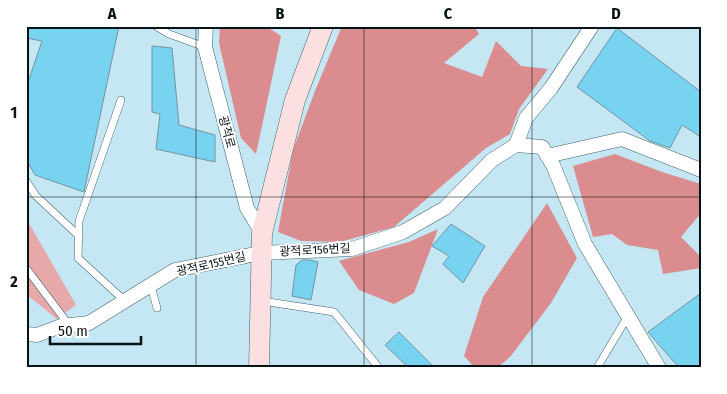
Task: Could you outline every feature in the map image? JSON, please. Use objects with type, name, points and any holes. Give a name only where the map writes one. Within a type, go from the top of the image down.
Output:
[{"type":"main road","points":[[260,368],[261,243],[295,100],[323,26]]},
{"type":"street","name":"광적로","points":[[206,26],[205,47],[247,208],[261,243]]},
{"type":"street","points":[[592,26],[551,88],[526,118],[516,145],[542,146],[553,165],[585,244],[660,368]]},
{"type":"street","points":[[547,156],[622,139],[701,170]]},
{"type":"street","name":"광적로156번길","points":[[261,243],[352,249],[403,232],[445,208],[492,160],[516,145]]},
{"type":"street","name":"광적로155번길","points":[[26,334],[36,335],[61,326],[89,324],[175,270],[261,243]]},
{"type":"lane","points":[[156,26],[169,34],[205,47]]},
{"type":"lane","points":[[121,100],[79,221],[78,258],[126,302]]},
{"type":"lane","points":[[26,181],[36,196],[78,236]]},
{"type":"lane","points":[[26,268],[69,325]]},
{"type":"lane","points":[[151,286],[157,308]]},
{"type":"lane","points":[[260,300],[334,312],[380,368]]},
{"type":"lane","points":[[597,368],[628,315]]},
{"type":"shaded area","points":[[220,26],[266,26],[281,36],[256,154],[241,138],[219,43]]},
{"type":"shaded area","points":[[342,26],[474,26],[479,34],[444,63],[482,77],[496,41],[521,66],[548,69],[519,109],[510,134],[486,148],[394,227],[340,242],[301,241],[278,232],[293,150]]},
{"type":"shaded area","points":[[615,154],[662,172],[701,184],[701,213],[681,237],[701,257],[701,268],[663,274],[658,250],[627,245],[612,234],[593,237],[573,166]]},
{"type":"shaded area","points":[[547,203],[577,258],[551,303],[510,357],[497,368],[475,368],[464,356],[483,297]]},
{"type":"shaded area","points":[[26,218],[76,305],[57,319],[26,294]]},
{"type":"shaded area","points":[[438,229],[414,293],[394,304],[359,290],[339,261],[409,242]]},
{"type":"building","points":[[26,26],[119,26],[84,192],[35,175],[26,159],[26,88],[42,41],[26,38]]},
{"type":"building","points":[[617,28],[701,92],[701,137],[682,125],[670,148],[650,141],[577,87]]},
{"type":"building","points":[[152,46],[172,48],[179,125],[215,135],[215,162],[156,149],[160,114],[152,112]]},
{"type":"building","points":[[451,224],[485,246],[463,283],[443,264],[449,256],[432,246]]},
{"type":"building","points":[[302,260],[318,262],[311,300],[292,296],[296,265]]},
{"type":"building","points":[[701,293],[701,368],[681,368],[648,332]]},
{"type":"building","points":[[399,332],[435,368],[409,368],[385,345]]}]
